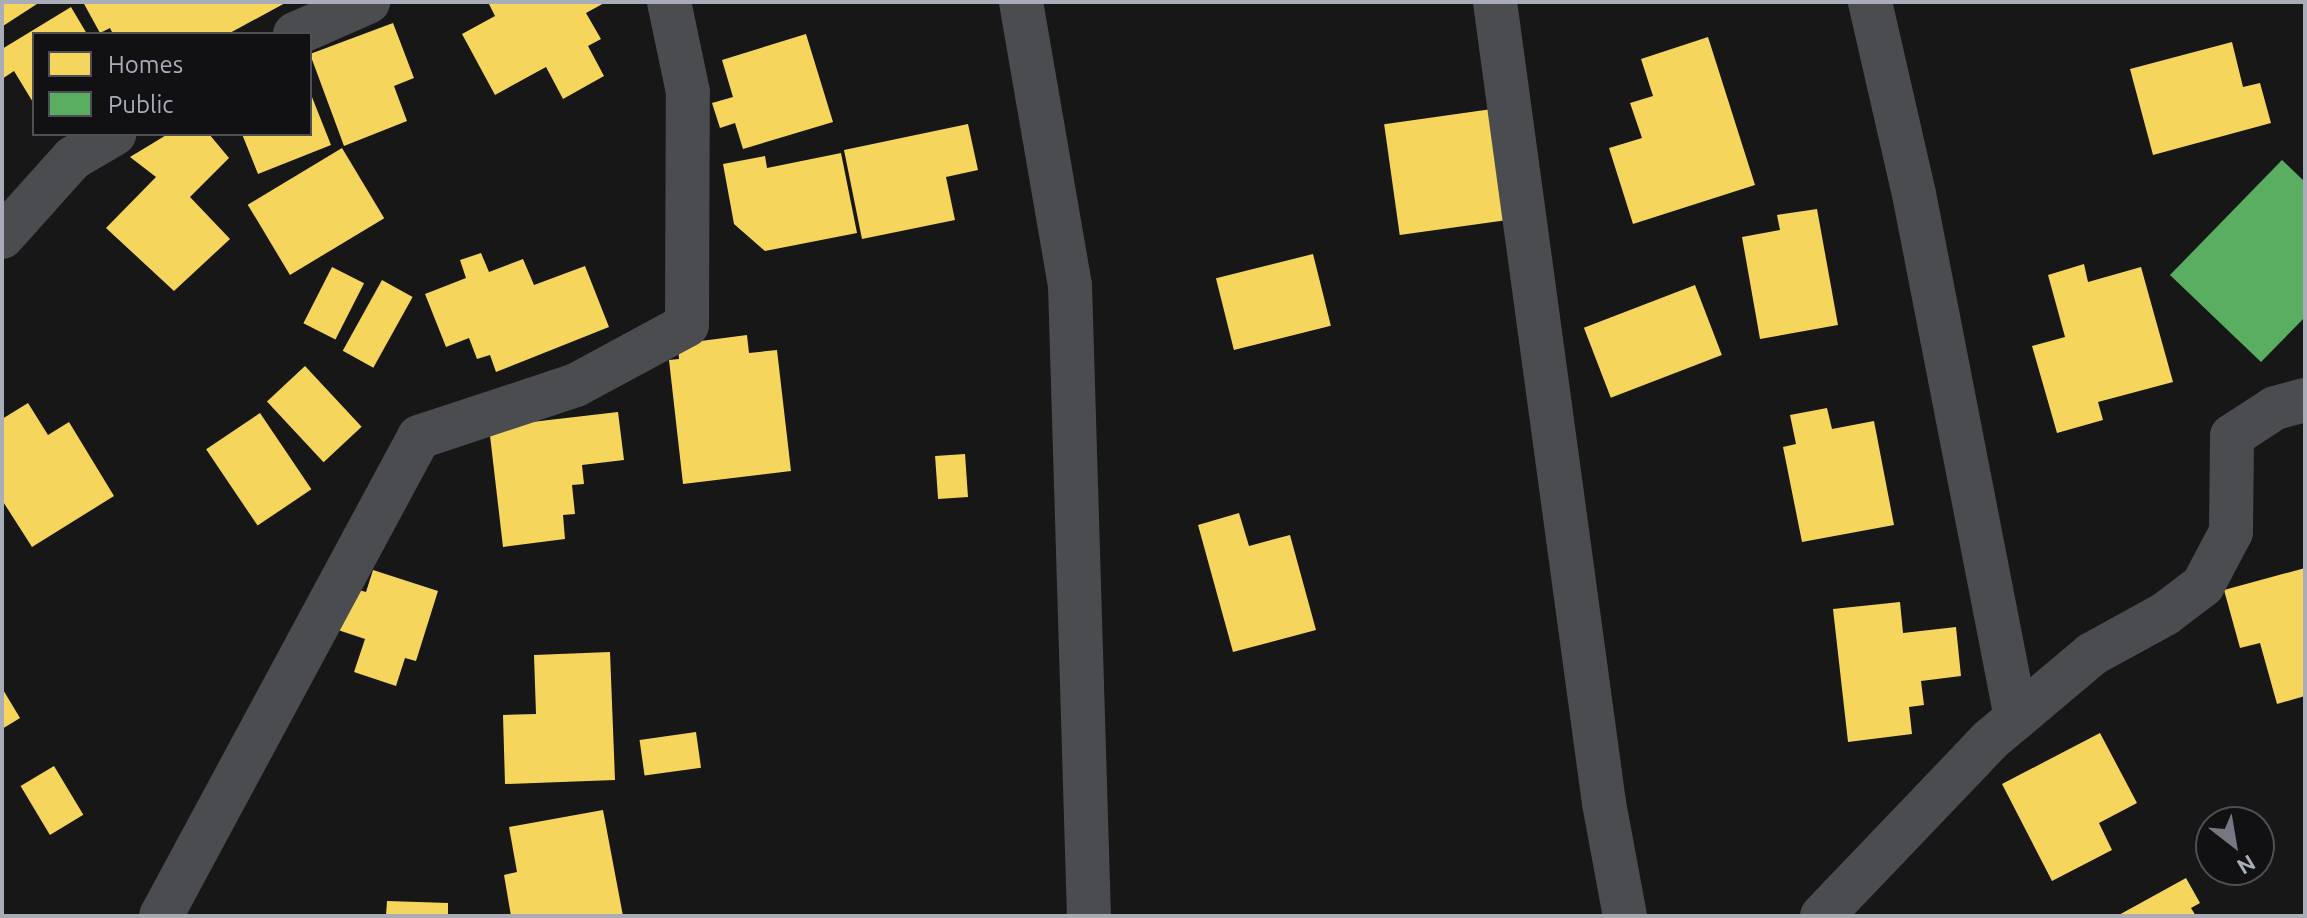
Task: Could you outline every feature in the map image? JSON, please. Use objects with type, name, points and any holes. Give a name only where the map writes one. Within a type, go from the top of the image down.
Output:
[{"type":"street","points":[[300,32],[368,2]]},
{"type":"street","points":[[161,916],[419,437],[576,385],[687,325],[688,92],[669,2]]},
{"type":"street","points":[[1021,2],[1070,285],[1089,916]]},
{"type":"street","points":[[1495,2],[1604,803],[1625,916]]},
{"type":"street","points":[[1870,2],[1914,194],[2016,718]]},
{"type":"street","points":[[7,219],[73,158],[111,136]]},
{"type":"street","points":[[1833,911],[1990,740],[2092,654],[2165,614],[2203,585],[2231,532],[2232,436],[2275,408],[2305,400]]},
{"type":"building: Homes","points":[[2,2],[40,2],[3,26]]},
{"type":"building: Homes","points":[[83,2],[287,2],[232,32],[112,32],[110,28],[99,32]]},
{"type":"building: Homes","points":[[488,2],[606,2],[586,13],[601,39],[588,46],[604,76],[563,99],[546,67],[495,95],[462,34],[495,16]]},
{"type":"building: Homes","points":[[71,7],[86,32],[32,32],[32,101],[14,71],[2,79],[2,49]]},
{"type":"building: Homes","points":[[393,23],[414,78],[394,86],[407,121],[344,146],[312,53]]},
{"type":"building: Homes","points":[[806,34],[833,122],[743,149],[735,123],[720,128],[712,103],[733,97],[722,60]]},
{"type":"building: Homes","points":[[1708,37],[1755,185],[1633,224],[1609,148],[1642,138],[1630,103],[1653,96],[1641,59]]},
{"type":"building: Homes","points":[[2232,42],[2243,87],[2260,83],[2271,123],[2153,155],[2130,69]]},
{"type":"building: Homes","points":[[312,97],[331,145],[258,174],[243,136],[312,136]]},
{"type":"building: Homes","points":[[1499,108],[1515,219],[1400,235],[1384,124]]},
{"type":"building: Homes","points":[[968,124],[978,170],[946,177],[955,220],[862,239],[844,150]]},
{"type":"building: Homes","points":[[165,136],[211,136],[229,158],[190,197],[230,239],[174,291],[106,228],[156,177],[130,157]]},
{"type":"building: Homes","points":[[342,148],[384,218],[290,275],[248,205]]},
{"type":"building: Homes","points":[[841,153],[857,233],[765,251],[734,224],[723,164],[765,156],[767,168]]},
{"type":"building: Homes","points":[[1817,209],[1838,325],[1760,339],[1742,237],[1780,230],[1777,215]]},
{"type":"building: Homes","points":[[481,253],[489,272],[523,259],[534,285],[585,266],[609,327],[496,372],[490,355],[477,359],[469,338],[446,347],[425,294],[466,278],[460,260]]},
{"type":"building: Homes","points":[[1313,254],[1331,326],[1234,350],[1216,278]]},
{"type":"building: Homes","points":[[2084,264],[2088,282],[2141,267],[2173,382],[2098,402],[2103,420],[2057,433],[2032,346],[2065,337],[2048,275]]},
{"type":"building: Homes","points":[[332,267],[364,283],[335,339],[303,323]]},
{"type":"building: Homes","points":[[382,280],[413,297],[373,368],[343,351]]},
{"type":"building: Homes","points":[[1695,285],[1722,355],[1611,398],[1584,328]]},
{"type":"building: Homes","points":[[747,335],[749,353],[777,350],[791,471],[683,484],[669,360],[679,359],[678,344]]},
{"type":"building: Homes","points":[[305,366],[362,427],[324,462],[267,401]]},
{"type":"building: Homes","points":[[28,403],[48,435],[69,422],[114,496],[32,547],[2,500],[2,419]]},
{"type":"building: Homes","points":[[1827,408],[1832,429],[1874,421],[1894,525],[1802,542],[1783,447],[1796,444],[1790,415]]},
{"type":"building: Homes","points":[[618,412],[624,460],[582,465],[584,484],[572,485],[575,514],[563,515],[565,539],[503,547],[489,427]]},
{"type":"building: Homes","points":[[260,413],[311,489],[258,526],[206,449]]},
{"type":"building: Homes","points":[[965,454],[968,497],[938,499],[935,456]]},
{"type":"building: Homes","points":[[1239,513],[1249,546],[1290,535],[1316,630],[1233,652],[1198,525]]},
{"type":"building: Homes","points":[[2305,568],[2305,696],[2277,704],[2260,643],[2240,648],[2224,590]]},
{"type":"building: Homes","points":[[373,570],[438,591],[416,661],[405,658],[396,686],[354,672],[365,639],[338,630],[352,588],[366,592]]},
{"type":"building: Homes","points":[[1900,602],[1903,633],[1956,627],[1961,676],[1921,681],[1924,705],[1909,707],[1912,734],[1848,742],[1833,609]]},
{"type":"building: Homes","points":[[610,652],[615,780],[505,784],[503,715],[536,714],[534,655]]},
{"type":"building: Homes","points":[[2,688],[20,718],[2,729]]},
{"type":"building: Homes","points":[[696,732],[701,768],[645,776],[640,740]]},
{"type":"building: Homes","points":[[2100,733],[2137,803],[2099,823],[2112,850],[2052,881],[2002,784]]},
{"type":"building: Homes","points":[[54,766],[83,815],[50,835],[21,786]]},
{"type":"building: Homes","points":[[603,810],[623,916],[511,916],[504,875],[517,872],[509,827]]},
{"type":"building: Homes","points":[[2186,878],[2200,903],[2191,908],[2196,916],[2117,916]]},
{"type":"building: Homes","points":[[387,901],[448,903],[448,916],[386,916]]},
{"type":"building: Public","points":[[2282,160],[2305,182],[2305,317],[2261,362],[2170,275]]}]
